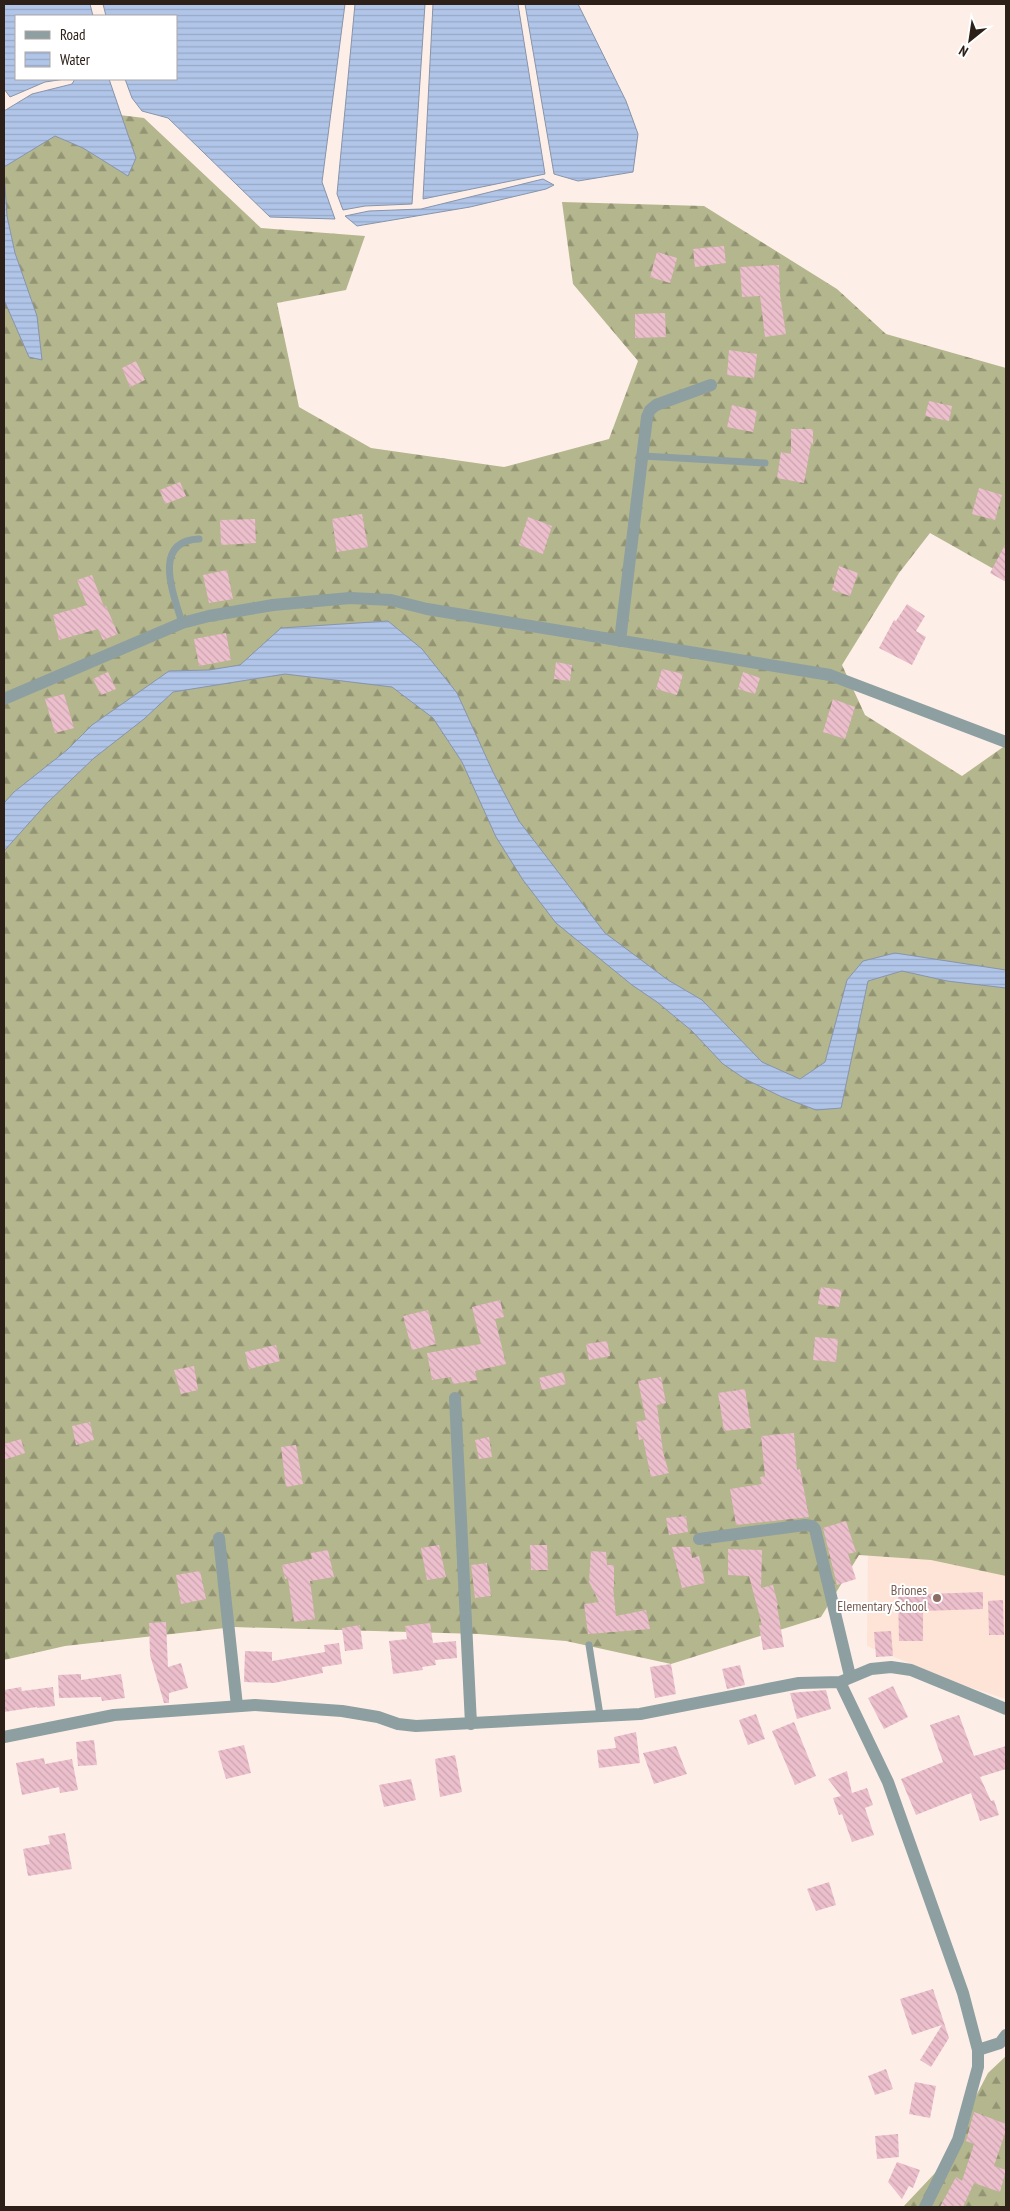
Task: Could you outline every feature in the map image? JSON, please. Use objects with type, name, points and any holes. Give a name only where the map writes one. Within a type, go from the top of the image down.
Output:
[{"type":"street","points":[[620,641],[647,417],[650,410],[656,404],[711,385]]},
{"type":"street","points":[[4,699],[182,623],[209,616],[272,605],[350,598],[391,600],[427,609],[830,675],[1006,742]]},
{"type":"street","points":[[455,1398],[471,1724]]},
{"type":"street","points":[[699,1539],[805,1525],[812,1526],[814,1529],[845,1679],[888,1782],[963,1993],[978,2050],[978,2067],[958,2140],[925,2207]]},
{"type":"street","points":[[219,1538],[237,1706]]},
{"type":"street","points":[[4,1737],[114,1715],[255,1704],[342,1711],[378,1717],[398,1724],[416,1726],[640,1714],[799,1683],[845,1679],[871,1669],[891,1667],[911,1670],[1006,1709]]},
{"type":"street","points":[[978,2050],[1000,2042],[1006,2035]]},
{"type":"lane","points":[[643,456],[764,463]]},
{"type":"lane","points":[[182,623],[169,574],[170,558],[175,549],[187,539],[199,539]]},
{"type":"lane","points":[[589,1645],[600,1715]]},
{"type":"shaded area","name":"Briones Elementary School","points":[[868,1541],[1006,1550],[1006,1699],[963,1685],[867,1646]]},
{"type":"green space","points":[[64,108],[144,118],[261,228],[365,236],[346,290],[277,303],[299,407],[371,448],[504,467],[609,439],[638,361],[573,284],[562,202],[704,206],[837,289],[886,334],[1006,368],[1006,576],[930,533],[899,573],[842,665],[865,715],[962,776],[1006,745],[1006,1576],[931,1560],[859,1555],[821,1617],[671,1664],[566,1641],[478,1634],[234,1627],[65,1646],[4,1660],[4,167]]},
{"type":"green space","points":[[1006,2056],[1006,2207],[903,2207],[936,2172],[988,2073]]},
{"type":"water","points":[[4,4],[90,4],[93,15],[15,15],[15,80],[58,80],[45,82],[10,97],[4,89]]},
{"type":"water","points":[[103,4],[345,4],[322,182],[335,219],[270,217],[168,118],[142,111],[132,98],[125,80],[178,80],[178,15],[106,15]]},
{"type":"water","points":[[355,4],[425,4],[412,204],[365,206],[343,210],[337,194]]},
{"type":"water","points":[[433,4],[518,4],[545,174],[423,199]]},
{"type":"water","points":[[525,4],[578,4],[626,101],[638,134],[633,172],[578,181],[554,174]]},
{"type":"water","points":[[74,80],[109,80],[136,158],[128,176],[83,148],[55,136],[4,167],[4,111],[32,94],[72,84]]},
{"type":"water","points":[[4,171],[7,216],[15,253],[37,316],[42,360],[29,357],[4,300]]},
{"type":"water","points":[[543,179],[554,185],[546,189],[470,207],[357,226],[345,216],[369,211],[421,209]]},
{"type":"water","points":[[388,621],[422,649],[457,693],[493,772],[519,821],[605,933],[668,980],[702,1000],[762,1062],[800,1079],[825,1062],[847,980],[863,961],[895,953],[1006,970],[1006,988],[947,981],[902,971],[868,981],[841,1108],[816,1110],[782,1097],[745,1079],[723,1064],[692,1031],[657,1002],[632,985],[556,923],[523,880],[496,837],[462,762],[433,718],[392,687],[285,674],[173,692],[144,719],[94,758],[47,803],[4,851],[4,803],[14,792],[67,750],[92,725],[169,671],[209,670],[240,665],[281,628]]},
{"type":"building","points":[[724,246],[726,263],[695,267],[693,249]]},
{"type":"building","points":[[657,252],[677,258],[670,283],[650,277]]},
{"type":"building","points":[[779,265],[780,295],[786,334],[765,337],[760,296],[742,297],[740,267]]},
{"type":"building","points":[[665,313],[666,337],[635,338],[635,314]]},
{"type":"building","points":[[729,350],[757,354],[754,378],[727,375]]},
{"type":"building","points":[[136,361],[145,380],[130,387],[122,368]]},
{"type":"building","points":[[929,401],[952,406],[949,421],[925,416]]},
{"type":"building","points":[[732,405],[757,411],[753,432],[727,427]]},
{"type":"building","points":[[791,429],[813,429],[813,444],[811,444],[804,483],[777,478],[781,452],[791,454]]},
{"type":"building","points":[[180,482],[186,496],[165,504],[160,490]]},
{"type":"building","points":[[979,488],[1002,495],[995,520],[972,514]]},
{"type":"building","points":[[362,514],[368,547],[337,552],[332,519]]},
{"type":"building","points":[[528,517],[552,526],[543,554],[519,545]]},
{"type":"building","points":[[255,519],[256,543],[221,545],[220,520]]},
{"type":"building","points":[[1006,543],[1006,582],[990,573]]},
{"type":"building","points":[[839,566],[858,573],[850,596],[832,590]]},
{"type":"building","points":[[227,570],[233,599],[209,603],[203,575]]},
{"type":"building","points":[[92,575],[104,607],[106,606],[118,634],[103,640],[98,629],[59,640],[53,615],[87,605],[77,580]]},
{"type":"building","points":[[907,604],[925,616],[916,631],[926,637],[912,665],[879,648],[894,620],[896,621]]},
{"type":"building","points":[[226,633],[231,660],[199,666],[194,639]]},
{"type":"building","points":[[556,662],[572,665],[570,681],[554,679]]},
{"type":"building","points":[[662,669],[683,674],[677,695],[656,689]]},
{"type":"building","points":[[108,672],[116,689],[101,695],[93,679]]},
{"type":"building","points":[[743,672],[760,678],[755,694],[738,689]]},
{"type":"building","points":[[64,694],[74,728],[55,733],[45,699]]},
{"type":"building","points":[[833,699],[855,707],[845,739],[823,732]]},
{"type":"building","points":[[821,1287],[842,1290],[839,1307],[818,1304]]},
{"type":"building","points":[[500,1300],[504,1317],[495,1319],[506,1364],[475,1371],[477,1380],[453,1384],[451,1377],[432,1380],[427,1353],[481,1344],[472,1307]]},
{"type":"building","points":[[428,1310],[436,1344],[412,1350],[403,1316]]},
{"type":"building","points":[[815,1337],[838,1339],[836,1362],[813,1360]]},
{"type":"building","points":[[607,1341],[610,1356],[589,1360],[586,1344]]},
{"type":"building","points":[[276,1345],[280,1361],[249,1369],[245,1352]]},
{"type":"building","points":[[194,1366],[198,1390],[181,1394],[174,1370]]},
{"type":"building","points":[[563,1372],[566,1384],[542,1390],[539,1378]]},
{"type":"building","points":[[661,1377],[666,1403],[657,1405],[663,1452],[669,1473],[651,1477],[643,1439],[639,1440],[636,1422],[646,1420],[638,1381]]},
{"type":"building","points":[[745,1389],[751,1428],[724,1431],[718,1393]]},
{"type":"building","points":[[90,1422],[94,1440],[76,1445],[72,1426]]},
{"type":"building","points":[[794,1433],[797,1470],[800,1469],[809,1517],[736,1525],[730,1489],[762,1484],[760,1477],[765,1476],[761,1436]]},
{"type":"building","points":[[489,1437],[492,1457],[479,1459],[475,1440]]},
{"type":"building","points":[[21,1439],[25,1453],[4,1460],[4,1444]]},
{"type":"building","points":[[296,1445],[303,1484],[286,1487],[281,1447]]},
{"type":"building","points":[[686,1516],[688,1532],[669,1535],[666,1518]]},
{"type":"building","points":[[846,1521],[856,1552],[848,1554],[856,1579],[837,1585],[823,1528]]},
{"type":"building","points":[[439,1545],[446,1577],[427,1580],[421,1548]]},
{"type":"building","points":[[530,1545],[547,1545],[548,1570],[531,1570]]},
{"type":"building","points":[[672,1547],[690,1547],[692,1558],[699,1556],[705,1583],[682,1588]]},
{"type":"building","points":[[728,1549],[762,1550],[761,1588],[773,1585],[784,1647],[763,1650],[759,1625],[762,1625],[749,1576],[728,1575]]},
{"type":"building","points":[[328,1550],[334,1577],[310,1581],[315,1619],[294,1622],[288,1578],[285,1579],[282,1565],[312,1559],[311,1553]]},
{"type":"building","points":[[591,1551],[606,1552],[607,1565],[614,1565],[613,1587],[616,1616],[646,1610],[650,1629],[588,1634],[584,1604],[599,1602],[589,1582]]},
{"type":"building","points":[[487,1563],[491,1596],[475,1598],[471,1565]]},
{"type":"building","points":[[200,1571],[206,1599],[181,1604],[176,1575]]},
{"type":"building","points":[[983,1592],[983,1609],[923,1611],[923,1641],[899,1641],[898,1595]]},
{"type":"building","points":[[1003,1600],[1004,1635],[989,1635],[988,1601]]},
{"type":"building","points":[[166,1622],[168,1667],[181,1663],[188,1688],[169,1693],[169,1703],[164,1703],[150,1655],[149,1623]]},
{"type":"building","points":[[430,1623],[433,1643],[456,1641],[457,1658],[435,1660],[436,1665],[422,1667],[423,1670],[393,1674],[389,1641],[407,1639],[405,1626]]},
{"type":"building","points":[[360,1625],[363,1649],[345,1651],[342,1628]]},
{"type":"building","points":[[891,1631],[893,1656],[876,1657],[874,1632]]},
{"type":"building","points":[[339,1643],[342,1664],[322,1667],[323,1673],[274,1683],[244,1682],[245,1651],[272,1652],[272,1661],[325,1652],[324,1645]]},
{"type":"building","points":[[671,1664],[676,1694],[655,1698],[650,1667]]},
{"type":"building","points":[[740,1665],[745,1685],[727,1689],[722,1669]]},
{"type":"building","points":[[81,1674],[81,1680],[121,1674],[125,1698],[102,1701],[101,1697],[59,1698],[58,1675]]},
{"type":"building","points":[[893,1686],[908,1717],[884,1729],[868,1698]]},
{"type":"building","points":[[21,1687],[22,1691],[53,1687],[55,1706],[4,1712],[4,1690]]},
{"type":"building","points":[[826,1690],[831,1709],[797,1719],[790,1693]]},
{"type":"building","points":[[756,1714],[765,1739],[748,1745],[739,1720]]},
{"type":"building","points":[[959,1715],[974,1756],[1006,1746],[1006,1769],[980,1777],[991,1801],[994,1800],[999,1815],[980,1821],[971,1793],[916,1815],[901,1779],[943,1762],[930,1725]]},
{"type":"building","points":[[794,1722],[816,1776],[795,1785],[772,1731]]},
{"type":"building","points":[[636,1732],[640,1763],[599,1768],[597,1750],[616,1748],[614,1737]]},
{"type":"building","points":[[94,1740],[97,1765],[78,1766],[76,1742]]},
{"type":"building","points":[[244,1745],[251,1773],[226,1779],[218,1751]]},
{"type":"building","points":[[676,1746],[687,1774],[654,1784],[643,1753]]},
{"type":"building","points":[[455,1755],[462,1792],[440,1797],[435,1759]]},
{"type":"building","points":[[44,1758],[45,1764],[72,1759],[78,1790],[60,1793],[59,1787],[22,1795],[16,1763]]},
{"type":"building","points":[[847,1771],[852,1793],[867,1788],[873,1805],[865,1808],[874,1835],[852,1842],[842,1814],[839,1815],[833,1798],[841,1796],[828,1779]]},
{"type":"building","points":[[411,1779],[416,1800],[384,1807],[379,1785]]},
{"type":"building","points":[[65,1833],[72,1869],[28,1876],[23,1849],[50,1844],[48,1836]]},
{"type":"building","points":[[829,1882],[836,1905],[816,1911],[807,1889]]},
{"type":"building","points":[[933,1989],[949,2038],[931,2067],[920,2060],[942,2025],[912,2035],[900,1999]]},
{"type":"building","points":[[886,2069],[893,2089],[875,2095],[868,2076]]},
{"type":"building","points":[[915,2082],[936,2086],[930,2118],[909,2114]]},
{"type":"building","points":[[974,2112],[1006,2124],[1006,2130],[994,2166],[1006,2170],[1000,2192],[974,2183],[963,2207],[940,2207],[956,2177],[962,2181],[974,2144],[966,2141]]},
{"type":"building","points":[[898,2134],[899,2157],[877,2159],[875,2136]]},
{"type":"building","points":[[897,2162],[920,2170],[913,2188],[909,2186],[902,2199],[888,2182]]},
{"type":"place","name":"Briones Elementary School","points":[[937,1598]]}]
